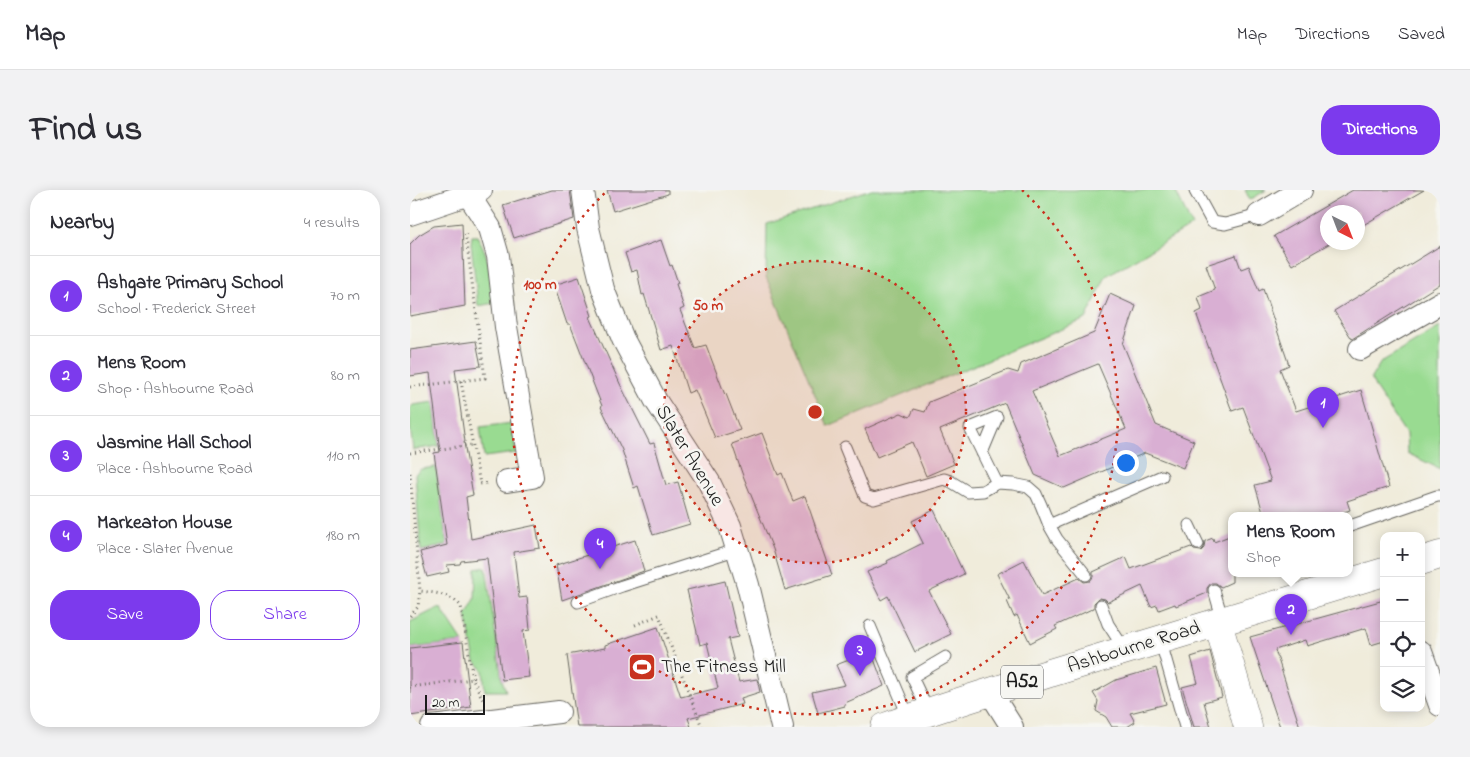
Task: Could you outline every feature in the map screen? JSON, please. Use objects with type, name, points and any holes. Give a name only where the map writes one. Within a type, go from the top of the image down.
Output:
[{"type":"main road","points":[[1425,560],[1440,555]]},
{"type":"main road","name":"Ashbourne Road","points":[[907,719],[1160,639],[1380,573]]},
{"type":"main road","points":[[1220,622],[1248,727]]},
{"type":"street","name":"Slater Avenue","points":[[583,190],[588,228],[603,290],[622,339],[656,401],[708,482],[730,526],[738,549],[782,727]]},
{"type":"street","points":[[1259,215],[1301,190]]},
{"type":"street","points":[[410,214],[469,193],[490,228],[498,256],[506,327],[532,477],[506,480]]},
{"type":"street","points":[[1360,349],[1440,303]]},
{"type":"street","points":[[1425,663],[1440,705]]},
{"type":"street","points":[[990,692],[1012,727]]},
{"type":"street","points":[[432,727],[559,712]]},
{"type":"lane","points":[[1196,191],[1212,222],[1225,224],[1259,215]]},
{"type":"lane","points":[[844,447],[865,496],[874,499],[944,480],[950,481],[968,492],[983,491],[997,483],[1028,487],[1036,494],[1049,525],[1086,575]]},
{"type":"lane","points":[[982,453],[997,483]]},
{"type":"lane","points":[[1049,525],[1162,476]]},
{"type":"lane","points":[[1353,525],[1440,496]]},
{"type":"lane","points":[[1189,525],[1198,544]]},
{"type":"lane","points":[[578,602],[738,549]]},
{"type":"lane","points":[[1214,590],[1220,622]]},
{"type":"lane","points":[[1101,605],[1108,624],[1125,650]]},
{"type":"lane","points":[[870,626],[907,719]]},
{"type":"lane","points":[[1160,639],[1185,727]]},
{"type":"lane","points":[[907,719],[912,677],[946,657]]},
{"type":"path","points":[[410,388],[485,378],[469,193]]},
{"type":"path","points":[[461,381],[480,484],[506,480]]},
{"type":"path","points":[[410,454],[472,445]]},
{"type":"path","points":[[410,473],[420,592],[418,607],[410,616]]},
{"type":"path","points":[[420,592],[446,595],[461,606],[472,679],[493,720]]},
{"type":"path","points":[[635,625],[659,615],[702,727]]},
{"type":"path","points":[[410,687],[472,679]]},
{"type":"green space","points":[[869,190],[1175,190],[1192,226],[1106,276],[1086,319],[828,426],[766,277],[767,224]]},
{"type":"green space","points":[[1245,190],[1266,190],[1250,200]]},
{"type":"green space","points":[[472,236],[477,236],[485,251],[495,303],[478,306],[471,243]]},
{"type":"green space","points":[[1440,327],[1440,469],[1407,453],[1406,434],[1376,389],[1371,378],[1381,362]]},
{"type":"green space","points":[[434,402],[439,446],[413,450],[410,408],[413,405]]},
{"type":"green space","points":[[512,423],[516,453],[484,457],[480,427]]},
{"type":"green space","points":[[436,467],[447,545],[421,551],[415,474],[421,469]]},
{"type":"green space","points":[[486,567],[502,680],[506,691],[485,691],[483,670],[475,661],[466,615],[475,599],[476,569]]},
{"type":"green space","points":[[440,607],[463,642],[410,648],[410,622]]},
{"type":"building","points":[[552,190],[570,190],[574,219],[514,238],[503,205]]},
{"type":"building","points":[[607,190],[668,190],[668,194],[613,211]]},
{"type":"building","points":[[1353,190],[1424,190],[1365,224],[1365,205],[1327,205]]},
{"type":"building","points":[[1320,209],[1320,249],[1292,265],[1274,236]]},
{"type":"building","points":[[462,223],[465,306],[410,316],[410,244],[419,235],[434,226]]},
{"type":"building","points":[[661,240],[678,283],[676,284],[684,308],[680,310],[695,348],[706,345],[740,430],[715,438],[695,390],[688,393],[673,346],[661,350],[644,294],[642,295],[637,270],[631,272],[625,253]]},
{"type":"building","points":[[1440,246],[1440,284],[1352,339],[1334,311]]},
{"type":"building","points":[[1236,255],[1241,269],[1249,266],[1259,291],[1263,289],[1289,365],[1280,369],[1296,411],[1361,390],[1389,487],[1347,501],[1350,510],[1344,512],[1263,512],[1255,485],[1271,481],[1243,407],[1232,411],[1196,313],[1202,310],[1198,297],[1215,290],[1206,265]]},
{"type":"building","points":[[579,277],[592,316],[590,317],[621,386],[650,444],[654,443],[666,485],[678,482],[690,524],[653,535],[638,486],[634,488],[622,450],[601,407],[570,324],[567,324],[554,285]]},
{"type":"building","points":[[1110,294],[1136,306],[1123,344],[1156,425],[1194,441],[1183,468],[1145,453],[1064,488],[1035,475],[1005,403],[940,430],[954,464],[926,476],[912,442],[877,457],[865,429],[901,413],[910,417],[914,409],[925,412],[929,402],[1008,370],[1018,373],[1021,364],[1094,333]],"holes":[[[1098,364],[1126,429],[1060,456],[1032,391]]]},
{"type":"building","points":[[476,341],[481,366],[455,369],[473,495],[466,497],[471,539],[536,525],[540,548],[514,552],[519,598],[527,597],[530,630],[523,631],[529,677],[502,680],[487,558],[461,561],[460,564],[447,565],[449,572],[427,577],[420,552],[447,545],[434,453],[440,452],[430,373],[410,376],[410,350]]},
{"type":"building","points":[[762,433],[778,475],[782,473],[793,501],[805,496],[832,575],[785,590],[773,549],[732,444]]},
{"type":"building","points":[[934,510],[964,574],[929,591],[951,634],[915,652],[888,596],[881,600],[867,572],[888,563],[887,561],[923,543],[912,521]]},
{"type":"building","points":[[1228,537],[1228,577],[1232,577],[1232,582],[1221,587],[1216,583],[1211,583],[1207,588],[1207,593],[1176,606],[1175,604],[1159,610],[1157,605],[1151,607],[1142,586],[1108,602],[1105,599],[1099,598],[1094,603],[1094,608],[1055,626],[1057,629],[1030,643],[1017,615],[1014,617],[1007,601],[1010,600],[997,574],[1024,560],[1042,595],[1079,578],[1084,582],[1090,581],[1093,577],[1093,572],[1126,557],[1131,569],[1191,547],[1194,550],[1201,551],[1204,548],[1205,541],[1213,538],[1214,542]]},
{"type":"building","points":[[635,540],[644,571],[562,600],[556,565]]},
{"type":"building","points":[[725,581],[738,637],[728,639],[739,682],[757,679],[760,692],[741,698],[743,704],[688,718],[691,727],[577,727],[567,655],[605,648],[605,645],[658,627],[681,697],[718,688],[707,643],[700,645],[687,590]]},
{"type":"building","points":[[1380,601],[1380,642],[1371,645],[1366,628],[1307,646],[1305,640],[1275,650],[1300,727],[1280,727],[1250,637]]},
{"type":"building","points":[[463,642],[471,707],[410,716],[410,648]]},
{"type":"building","points":[[866,647],[868,652],[871,651],[884,686],[845,703],[845,706],[818,713],[812,692],[845,685],[836,665],[849,660],[851,654]]},
{"type":"building","points":[[1210,651],[1222,697],[1204,702],[1211,727],[1194,727],[1182,687],[1198,683],[1191,657]]},
{"type":"building","points":[[1156,668],[1166,704],[1130,713],[1135,722],[1127,727],[1112,727],[1106,717],[1096,711],[1098,701],[1093,693],[1116,680]]},
{"type":"place","name":"Ashgate Primary School","points":[[1323,428]]},
{"type":"place","name":"Markeaton House","points":[[600,569]]},
{"type":"place","name":"Mens Room","points":[[1291,635]]},
{"type":"place","name":"The Fitness Mill","points":[[642,667]]},
{"type":"place","name":"Jasmine Hall School","points":[[860,676]]}]
